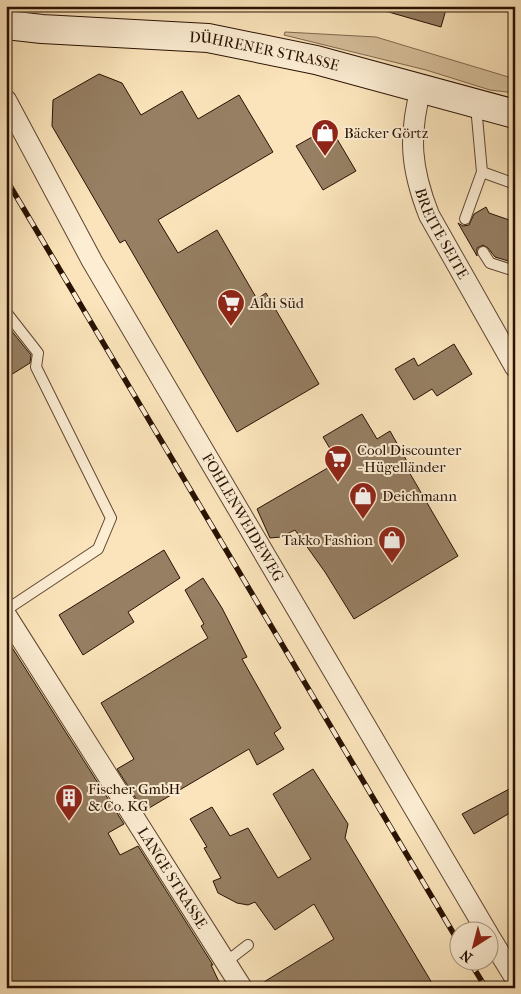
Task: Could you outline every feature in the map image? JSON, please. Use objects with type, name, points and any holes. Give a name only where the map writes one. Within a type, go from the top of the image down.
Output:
[{"type":"main road","name":"DÜHRENER STRASSE","points":[[6,25],[42,29],[208,38],[316,60],[515,114]]},
{"type":"street","name":"BREITE SEITE","points":[[421,88],[415,111],[412,139],[413,163],[419,190],[434,224],[515,367]]},
{"type":"street","name":"FOHLENWEIDEWEG","points":[[6,100],[92,261],[481,922]]},
{"type":"street","name":"LANGE STRASSE","points":[[6,615],[242,988]]},
{"type":"street","name":"FOHLENWEIDEWEG","points":[[498,950],[515,978]]},
{"type":"lane","points":[[464,219],[482,172],[476,102]]},
{"type":"lane","points":[[482,172],[515,184]]},
{"type":"lane","points":[[483,252],[490,263],[515,271]]},
{"type":"lane","points":[[6,312],[38,352],[36,367],[111,518],[98,549],[6,610]]},
{"type":"lane","points":[[226,962],[248,945]]},
{"type":"shaded area","points":[[285,32],[376,37],[515,79],[515,93],[490,90],[426,70],[284,35]]},
{"type":"building","points":[[386,6],[447,6],[441,27],[385,11]]},
{"type":"building","points":[[99,74],[122,83],[141,115],[182,91],[198,119],[239,95],[273,152],[158,220],[178,253],[217,230],[257,299],[266,293],[319,384],[237,432],[125,240],[120,243],[52,126],[53,100]]},
{"type":"building","name":"Bäcker Görtz","points":[[330,127],[356,171],[323,190],[296,146]]},
{"type":"building","points":[[486,207],[489,213],[515,222],[515,263],[495,257],[483,245],[477,248],[477,256],[458,223],[463,226],[469,225],[474,214]]},
{"type":"building","points":[[6,324],[31,355],[30,363],[6,378]]},
{"type":"building","points":[[454,344],[472,374],[437,396],[432,389],[414,400],[395,369],[414,358],[418,366]]},
{"type":"building","points":[[362,414],[377,439],[390,431],[408,463],[405,465],[458,556],[354,619],[325,572],[295,530],[281,537],[270,538],[257,509],[338,462],[323,437]]},
{"type":"building","points":[[164,550],[180,578],[128,612],[134,622],[83,655],[59,615]]},
{"type":"building","points":[[203,578],[222,608],[247,657],[242,659],[281,728],[274,733],[284,749],[257,765],[249,749],[144,811],[117,769],[134,759],[101,703],[208,638],[201,626],[204,624],[185,590]]},
{"type":"building","name":"Fischer GmbH & Co. KG","points":[[6,638],[124,824],[108,833],[120,855],[138,846],[213,965],[211,965],[222,988],[6,988]]},
{"type":"building","points":[[313,769],[348,824],[345,838],[435,988],[254,988],[334,939],[314,904],[275,930],[255,902],[248,905],[237,903],[218,893],[213,881],[221,878],[204,848],[207,847],[190,819],[212,807],[230,836],[248,828],[278,878],[311,859],[273,794]]},
{"type":"building","points":[[515,786],[515,810],[474,834],[462,814]]},
{"type":"railway","points":[[6,179],[448,924]]},
{"type":"railway","points":[[476,972],[486,988]]},
{"type":"place","name":"Bäcker Görtz","points":[[325,157]]},
{"type":"place","name":"Aldi Süd","points":[[231,327]]},
{"type":"place","name":"Cool Discounter - Hügelländer","points":[[338,483]]},
{"type":"place","name":"Deichmann","points":[[363,520]]},
{"type":"place","name":"Takko Fashion","points":[[392,564]]},
{"type":"place","name":"Fischer GmbH & Co. KG","points":[[69,822]]}]
